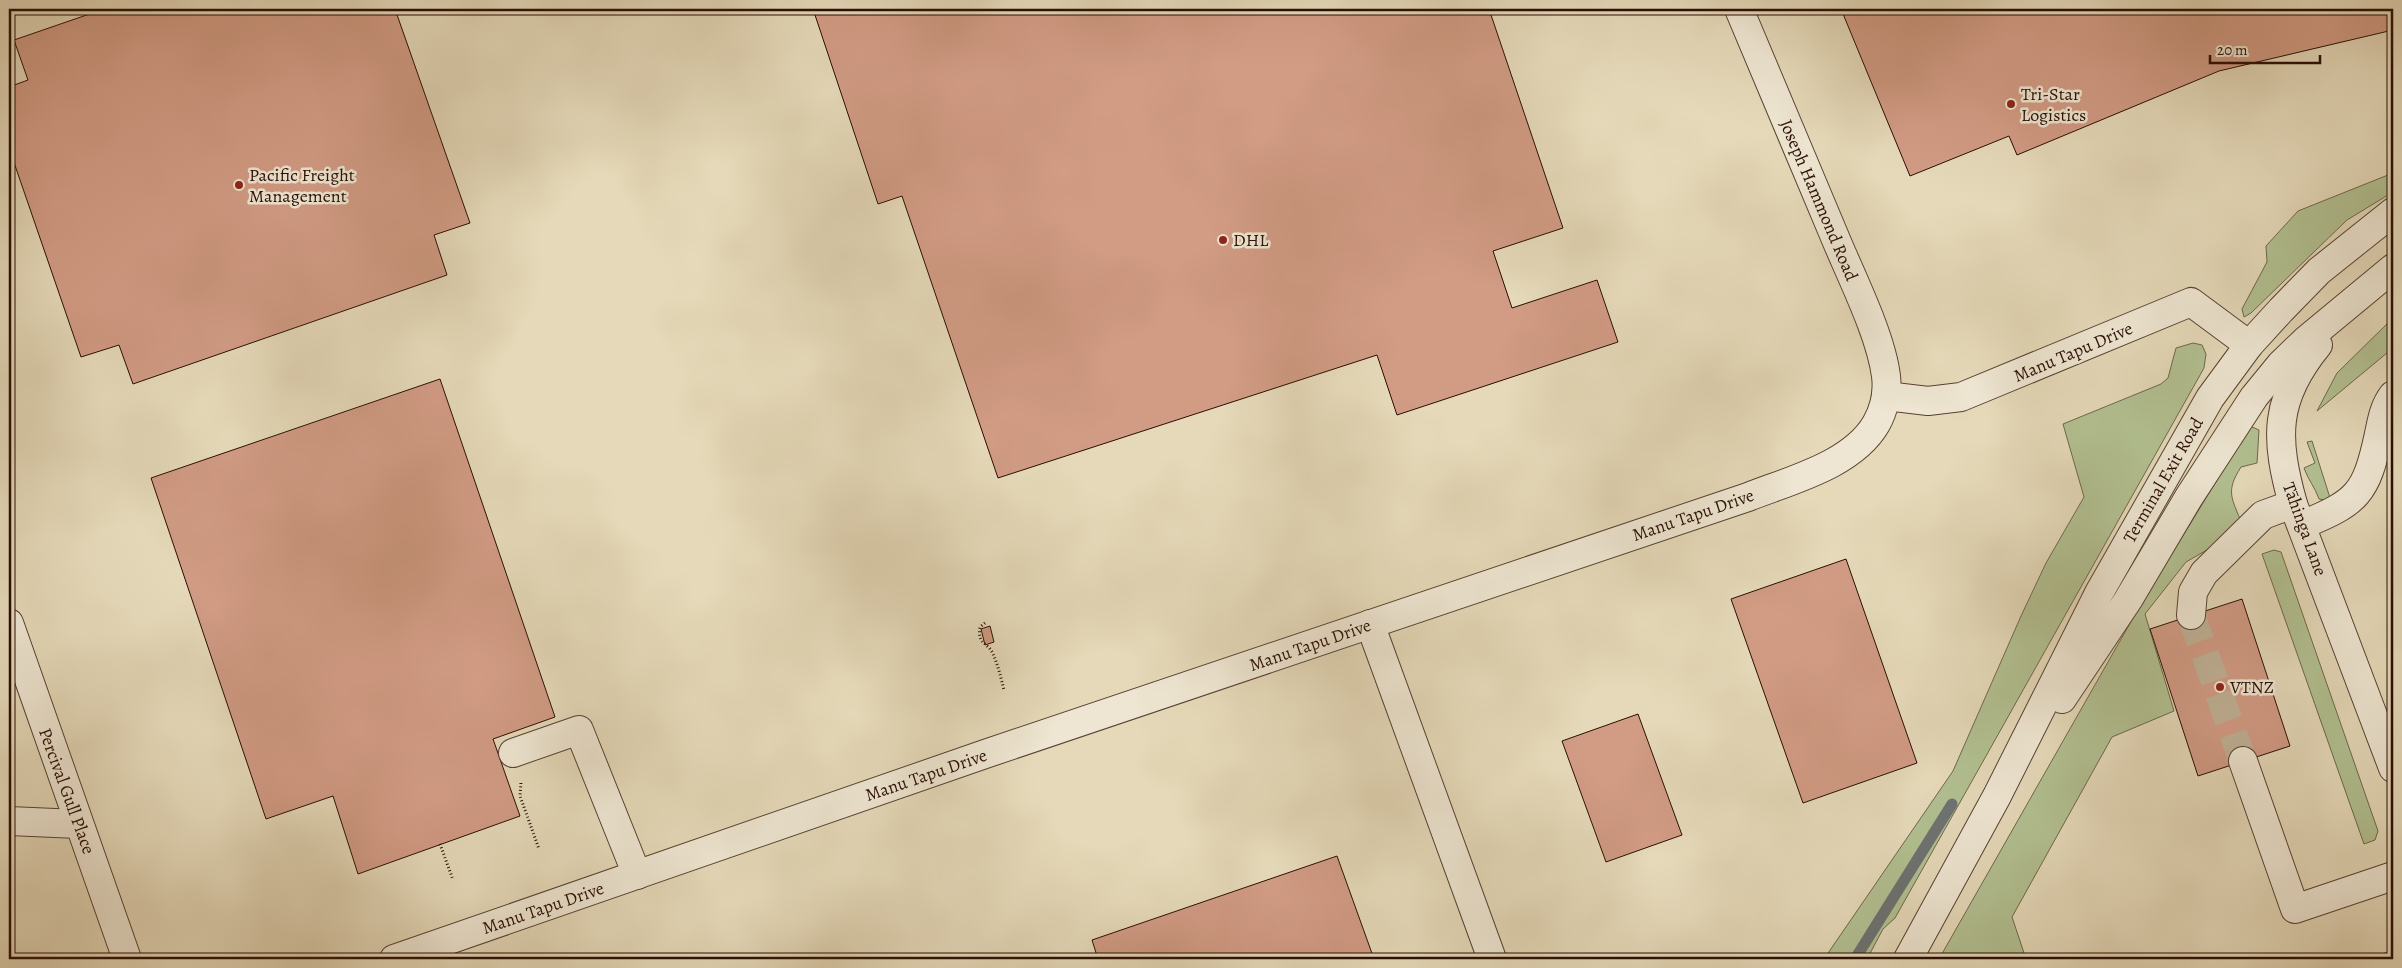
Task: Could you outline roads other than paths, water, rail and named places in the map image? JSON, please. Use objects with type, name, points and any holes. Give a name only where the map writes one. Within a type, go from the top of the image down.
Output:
[{"type":"street","name":"Joseph Hammond Road","points":[[1739,9],[1859,296],[1882,357],[1886,378],[1886,396]]},
{"type":"street","name":"Terminal Exit Road","points":[[1908,959],[1997,796],[2098,593],[2210,398],[2249,345],[2319,271],[2393,212]]},
{"type":"street","name":"Terminal Exit Road","points":[[1997,796],[2128,600],[2189,497],[2254,397],[2281,364],[2306,340],[2393,268]]},
{"type":"street","name":"Manu Tapu Drive","points":[[394,959],[1370,624],[1748,497],[1853,452],[1877,423],[1886,396],[1928,400],[1961,398],[2191,302],[2249,345]]},
{"type":"street","name":"Tāhinga Lane","points":[[2354,302],[2308,356],[2291,384],[2283,412],[2280,434],[2281,456],[2298,514],[2393,768]]},
{"type":"street","points":[[2191,616],[2193,592],[2204,573],[2263,515],[2339,510],[2362,488],[2372,467],[2384,406],[2393,395]]},
{"type":"street","name":"Percival Gull Place","points":[[9,623],[127,959]]},
{"type":"street","points":[[1370,624],[1492,959]]},
{"type":"street","points":[[513,753],[579,730],[637,875]]},
{"type":"street","points":[[2243,761],[2295,909],[2393,876]]},
{"type":"street","points":[[9,820],[78,824]]},
{"type":"waterway","points":[[1855,959],[1952,804]]},
{"type":"tunnel","points":[[2191,615],[2243,761]]},
{"type":"place","name":"Tri-Star Logistics","points":[[2011,104]]},
{"type":"place","name":"Pacific Freight Management","points":[[239,185]]},
{"type":"place","name":"DHL","points":[[1223,240]]},
{"type":"place","name":"VTNZ","points":[[2220,687]]}]
